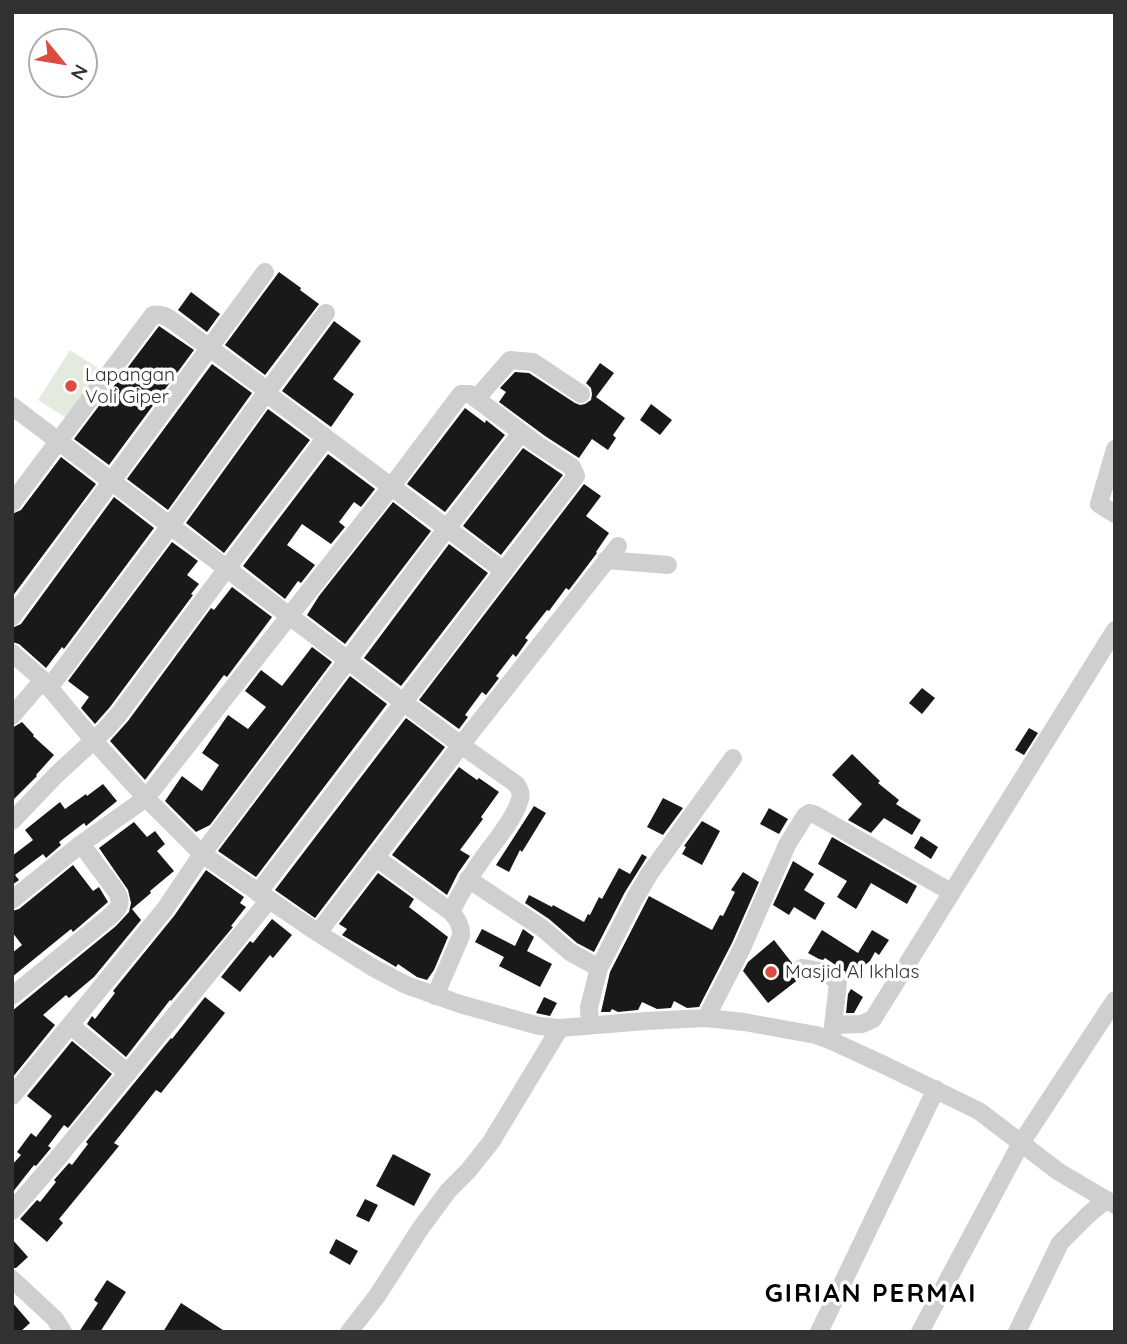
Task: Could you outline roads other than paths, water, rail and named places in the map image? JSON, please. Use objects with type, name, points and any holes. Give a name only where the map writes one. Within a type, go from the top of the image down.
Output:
[{"type":"street","points":[[12,617],[265,272]]},
{"type":"street","points":[[12,716],[46,684],[170,526],[326,313]]},
{"type":"street","points":[[12,503],[153,315],[157,314],[211,348],[325,439],[504,571]]},
{"type":"street","points":[[477,399],[510,360],[533,362],[581,394]]},
{"type":"street","points":[[12,900],[81,844],[146,798],[461,394],[470,394],[572,467],[576,476],[403,702],[264,897],[128,1073],[12,1212]]},
{"type":"street","points":[[12,405],[288,616],[516,784],[521,798],[499,836],[468,879],[451,912]]},
{"type":"street","points":[[12,1096],[165,909],[202,854],[347,660],[521,433]]},
{"type":"street","points":[[12,821],[56,775],[105,730],[132,698],[325,439]]},
{"type":"street","points":[[1115,449],[1099,504],[1115,514]]},
{"type":"street","points":[[318,933],[612,553],[668,565]]},
{"type":"street","points":[[12,653],[46,684],[146,798],[202,854],[318,933],[406,985],[528,1023],[560,1028],[706,1018],[832,1033],[873,1019],[1115,630]]},
{"type":"street","points":[[590,1025],[589,1007],[599,968],[635,898],[733,758]]},
{"type":"street","points":[[706,1018],[755,921],[780,858],[793,833],[809,813],[951,892]]},
{"type":"street","points":[[12,996],[108,918],[121,903],[116,891],[81,844]]},
{"type":"street","points":[[375,858],[451,912],[458,920],[461,936],[435,996]]},
{"type":"street","points":[[468,879],[542,928],[570,952],[599,968]]},
{"type":"street","points":[[802,968],[826,973],[833,976],[838,983],[832,1033]]},
{"type":"street","points":[[920,1332],[1021,1143],[1115,1000]]},
{"type":"street","points":[[71,1026],[128,1073]]},
{"type":"street","points":[[349,1332],[392,1275],[399,1260],[447,1191],[468,1171],[491,1142],[560,1028]]},
{"type":"street","points":[[832,1033],[979,1111],[1059,1172],[1110,1203]]},
{"type":"street","points":[[819,1332],[936,1089]]},
{"type":"street","points":[[1017,1332],[1060,1243],[1089,1214],[1110,1203]]},
{"type":"street","points":[[12,1279],[54,1328]]},
{"type":"place","name":"Lapangan Voli Giper","points":[[71,386]]},
{"type":"place","name":"Masjid Al Ikhlas","points":[[771,972]]},
{"type":"district","name":"GIRIAN PERMAI","points":[[871,1294]]}]
